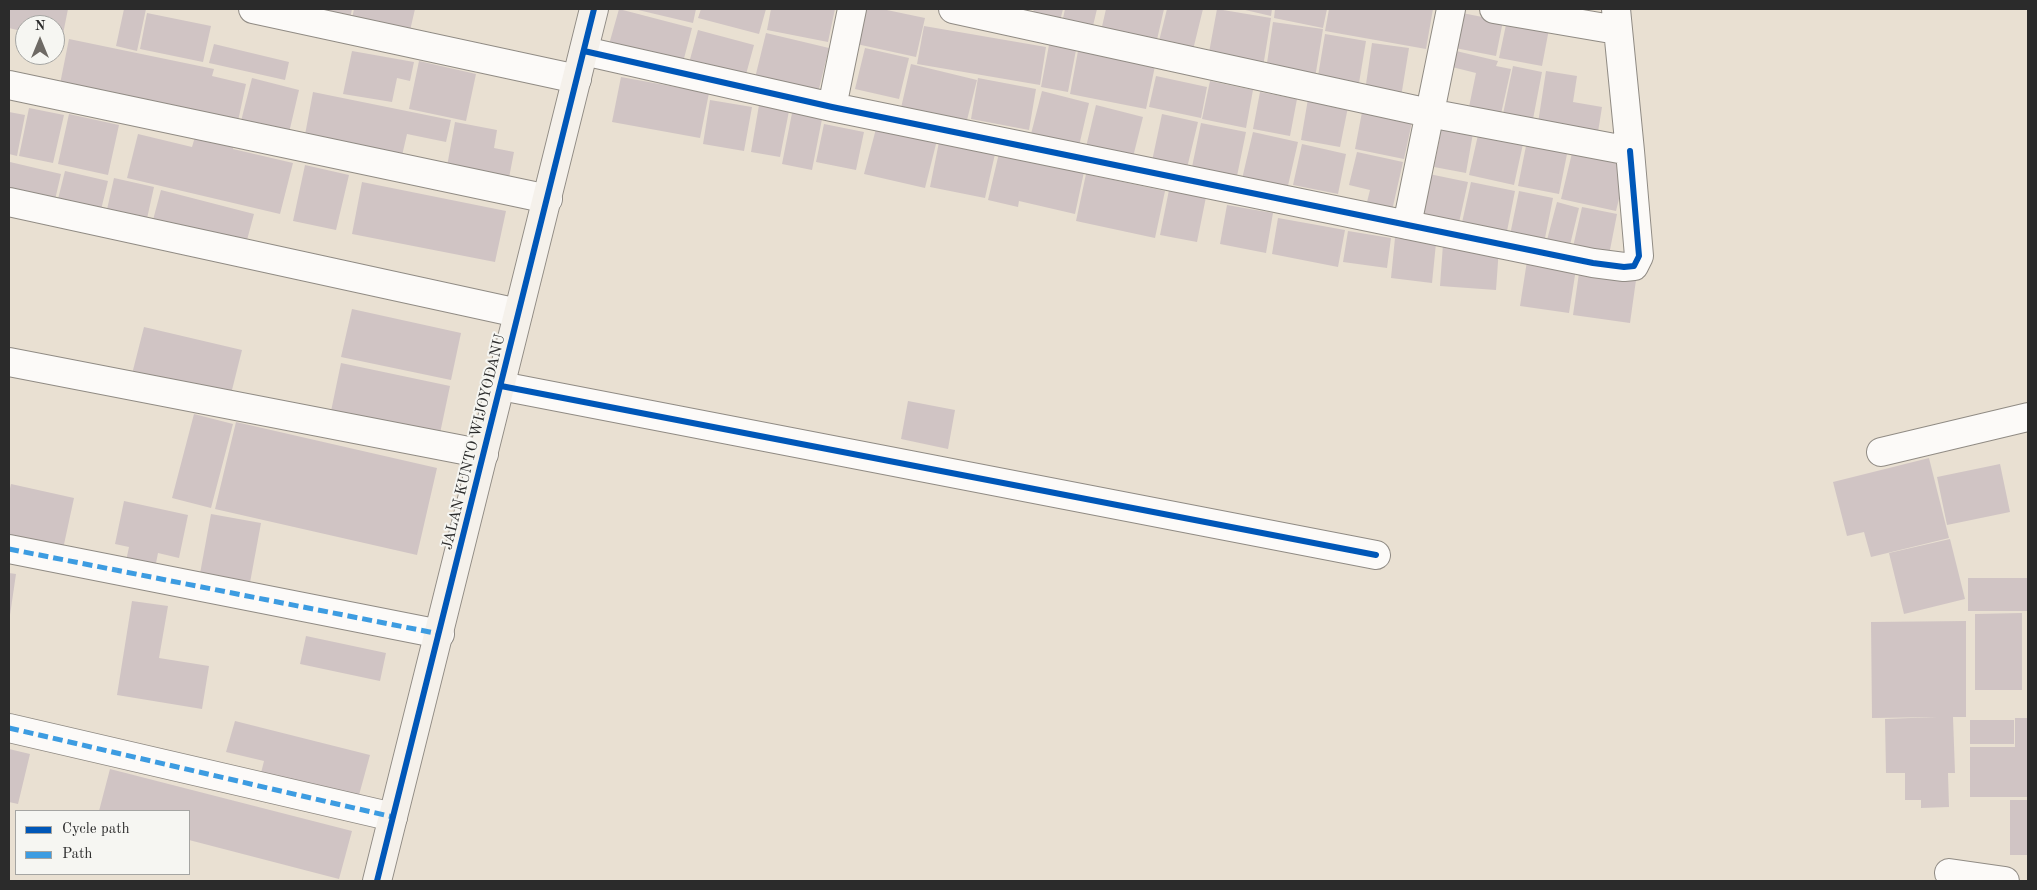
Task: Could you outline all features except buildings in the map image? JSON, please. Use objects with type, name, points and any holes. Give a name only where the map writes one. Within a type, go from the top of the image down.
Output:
[{"type":"street","points":[[253,9],[577,79]]},
{"type":"street","name":"JALAN KUNTO WIJOYODANU","points":[[377,881],[594,9]]},
{"type":"street","points":[[832,106],[852,9]]},
{"type":"street","points":[[953,9],[1430,113],[1630,151]]},
{"type":"street","points":[[1407,225],[1452,9]]},
{"type":"street","points":[[584,51],[832,106],[1407,225],[1593,263],[1630,267],[1637,263],[1639,256],[1617,19],[1494,9]]},
{"type":"street","points":[[9,85],[548,199]]},
{"type":"street","points":[[9,202],[518,313]]},
{"type":"street","points":[[9,362],[484,454]]},
{"type":"street","points":[[501,386],[1376,555]]},
{"type":"street","points":[[1881,452],[2028,417]]},
{"type":"street","points":[[9,549],[440,634]]},
{"type":"street","points":[[9,728],[393,817]]},
{"type":"street","points":[[1949,873],[2005,881]]},
{"type":"marked path","points":[[9,549],[440,634]]},
{"type":"marked path","points":[[9,728],[393,817]]},
{"type":"cycle path","points":[[377,881],[594,9]]},
{"type":"cycle path","points":[[584,51],[832,107],[1593,263],[1624,267],[1634,266],[1639,256],[1630,151]]},
{"type":"cycle path","points":[[501,386],[1376,555]]}]
